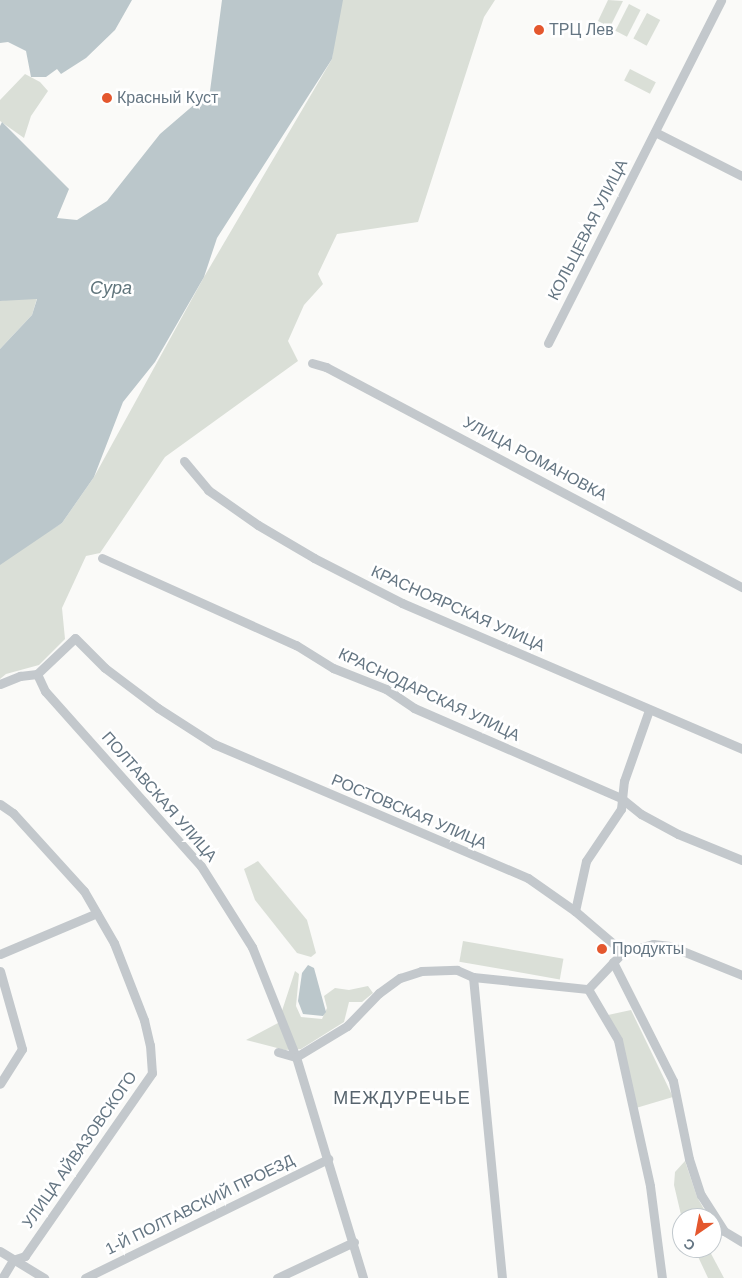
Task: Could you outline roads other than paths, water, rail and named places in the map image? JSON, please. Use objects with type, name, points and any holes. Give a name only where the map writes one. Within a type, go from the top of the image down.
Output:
[{"type":"street","name":"КОЛЬЦЕВАЯ УЛИЦА","points":[[548,343],[721,0]]},
{"type":"street","points":[[655,132],[742,176]]},
{"type":"street","name":"УЛИЦА РОМАНОВКА","points":[[312,363],[326,367],[742,587]]},
{"type":"street","name":"КРАСНОЯРСКАЯ УЛИЦА","points":[[184,461],[208,490],[258,525],[314,558],[402,603],[742,749]]},
{"type":"street","name":"КРАСНОДАРСКАЯ УЛИЦА","points":[[102,558],[296,645],[333,668],[386,689],[414,708],[621,798],[640,814],[678,834],[742,860]]},
{"type":"street","name":"РОСТОВСКАЯ УЛИЦА","points":[[37,674],[75,638],[105,668],[143,697],[214,744],[528,878],[575,911],[623,952]]},
{"type":"street","points":[[0,684],[20,676],[37,674]]},
{"type":"street","name":"ПОЛТАВСКАЯ УЛИЦА","points":[[37,674],[45,691],[201,866],[252,947],[296,1057],[354,1242],[363,1278]]},
{"type":"street","points":[[575,911],[586,860],[621,809],[624,781],[649,710]]},
{"type":"street","name":"УЛИЦА АЙВАЗОВСКОГО","points":[[0,804],[13,814],[84,891],[114,943],[144,1020],[150,1044],[152,1073],[25,1256],[13,1260],[2,1278]]},
{"type":"street","points":[[0,954],[97,913]]},
{"type":"street","points":[[588,990],[623,952],[653,944],[670,946],[742,976]]},
{"type":"street","points":[[613,962],[672,1081],[689,1159],[701,1195],[724,1231],[742,1242]]},
{"type":"street","points":[[278,1052],[296,1057],[347,1026],[379,993],[400,978],[421,970],[457,970],[473,977],[588,990]]},
{"type":"street","points":[[0,971],[22,1049],[0,1084]]},
{"type":"street","points":[[473,977],[502,1278]]},
{"type":"street","points":[[588,990],[618,1040],[650,1186],[662,1278]]},
{"type":"street","name":"1-Й ПОЛТАВСКИЙ ПРОЕЗД","points":[[85,1278],[328,1159]]},
{"type":"street","points":[[277,1278],[354,1242]]},
{"type":"street","points":[[0,1251],[44,1278]]},
{"type":"water","name":"Красный Куст","points":[[0,0],[132,0],[115,30],[86,58],[61,74],[57,69],[46,77],[31,77],[26,51],[8,42],[0,43]]},
{"type":"water","name":"Сура","points":[[222,0],[343,0],[332,59],[217,238],[204,277],[155,362],[123,402],[94,477],[62,523],[0,565],[0,349],[32,315],[37,299],[0,301],[0,126],[2,122],[69,189],[57,218],[77,220],[107,201],[160,134],[210,91]]},
{"type":"water","points":[[308,965],[314,968],[326,1012],[323,1016],[303,1014],[298,1001],[302,973]]},
{"type":"place","name":"ТРЦ Лев","points":[[539,30]]},
{"type":"place","name":"Красный Куст","points":[[107,98]]},
{"type":"place","name":"Продукты","points":[[602,949]]},
{"type":"district","name":"МЕЖДУРЕЧЬЕ","points":[[402,1098]]}]
